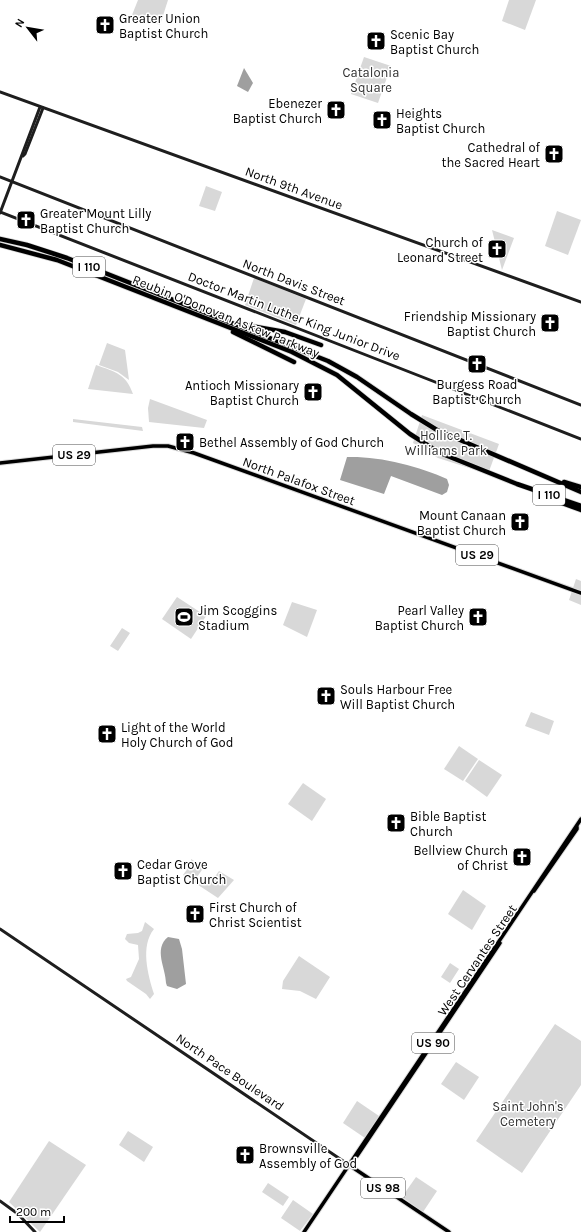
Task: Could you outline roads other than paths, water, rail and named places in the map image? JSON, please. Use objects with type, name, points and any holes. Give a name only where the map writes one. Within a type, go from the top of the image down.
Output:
[{"type":"highway","name":"Reubin O'Donovan Askew Parkway","points":[[0,239],[60,255],[187,309],[227,322],[310,354],[357,377],[432,428],[581,492]]},
{"type":"highway","name":"Reubin O'Donovan Askew Parkway","points":[[0,245],[57,260],[175,304]]},
{"type":"highway","name":"Reubin O'Donovan Askew Parkway","points":[[187,309],[204,318],[308,359],[324,367],[347,383],[425,445],[461,463],[581,506]]},
{"type":"highway","points":[[204,318],[294,362]]},
{"type":"highway","points":[[227,322],[285,332],[321,345]]},
{"type":"highway","points":[[510,462],[581,488]]},
{"type":"highway","points":[[517,484],[581,510]]},
{"type":"main road","name":"North 9th Avenue","points":[[0,92],[581,302]]},
{"type":"main road","points":[[0,212],[22,156],[25,154],[42,107]]},
{"type":"main road","name":"North Davis Street","points":[[0,177],[581,405]]},
{"type":"main road","name":"Doctor Martin Luther King Junior Drive","points":[[0,212],[581,439]]},
{"type":"main road","name":"North Palafox Street","points":[[0,464],[153,446],[173,447],[194,453],[581,593]]},
{"type":"main road","name":"West Cervantes Street","points":[[350,1163],[577,829],[581,819]]},
{"type":"main road","name":"West Cervantes Street","points":[[304,1232],[474,977],[577,827]]},
{"type":"main road","name":"North Pace Boulevard","points":[[0,929],[350,1163],[449,1232]]},
{"type":"main road","points":[[481,971],[487,958]]},
{"type":"main road","points":[[468,991],[474,977]]},
{"type":"main road","points":[[0,1200],[18,1214],[35,1232]]},
{"type":"place","name":"Greater Union Baptist Church","points":[[105,25]]},
{"type":"place","name":"Scenic Bay Baptist Church","points":[[376,41]]},
{"type":"place","name":"Ebenezer Baptist Church","points":[[336,110]]},
{"type":"place","name":"Heights Baptist Church","points":[[382,120]]},
{"type":"place","name":"Cathedral of the Sacred Heart","points":[[554,154]]},
{"type":"place","name":"Greater Mount Lilly Baptist Church","points":[[26,220]]},
{"type":"place","name":"Church of Leonard Street","points":[[497,249]]},
{"type":"place","name":"Friendship Missionary Baptist Church","points":[[550,323]]},
{"type":"place","name":"Burgess Road Baptist Church","points":[[477,364]]},
{"type":"place","name":"Antioch Missionary Baptist Church","points":[[313,392]]},
{"type":"place","name":"Bethel Assembly of God Church","points":[[185,442]]},
{"type":"place","name":"Mount Canaan Baptist Church","points":[[520,522]]},
{"type":"place","name":"Jim Scoggins Stadium","points":[[184,617]]},
{"type":"place","name":"Pearl Valley Baptist Church","points":[[478,617]]},
{"type":"place","name":"Souls Harbour Free Will Baptist Church","points":[[326,696]]},
{"type":"place","name":"Light of the World Holy Church of God","points":[[107,734]]},
{"type":"place","name":"Bible Baptist Church","points":[[396,823]]},
{"type":"place","name":"Bellview Church of Christ","points":[[522,857]]},
{"type":"place","name":"Cedar Grove Baptist Church","points":[[123,871]]},
{"type":"place","name":"First Church of Christ Scientist","points":[[195,914]]},
{"type":"place","name":"Brownsville Assembly of God","points":[[245,1155]]},
{"type":"park label","name":"Catalonia Square","points":[[371,80]]},
{"type":"park label","name":"Hollice T. Williams Park","points":[[446,442]]},
{"type":"park label","name":"Saint John's Cemetery","points":[[528,1114]]}]
